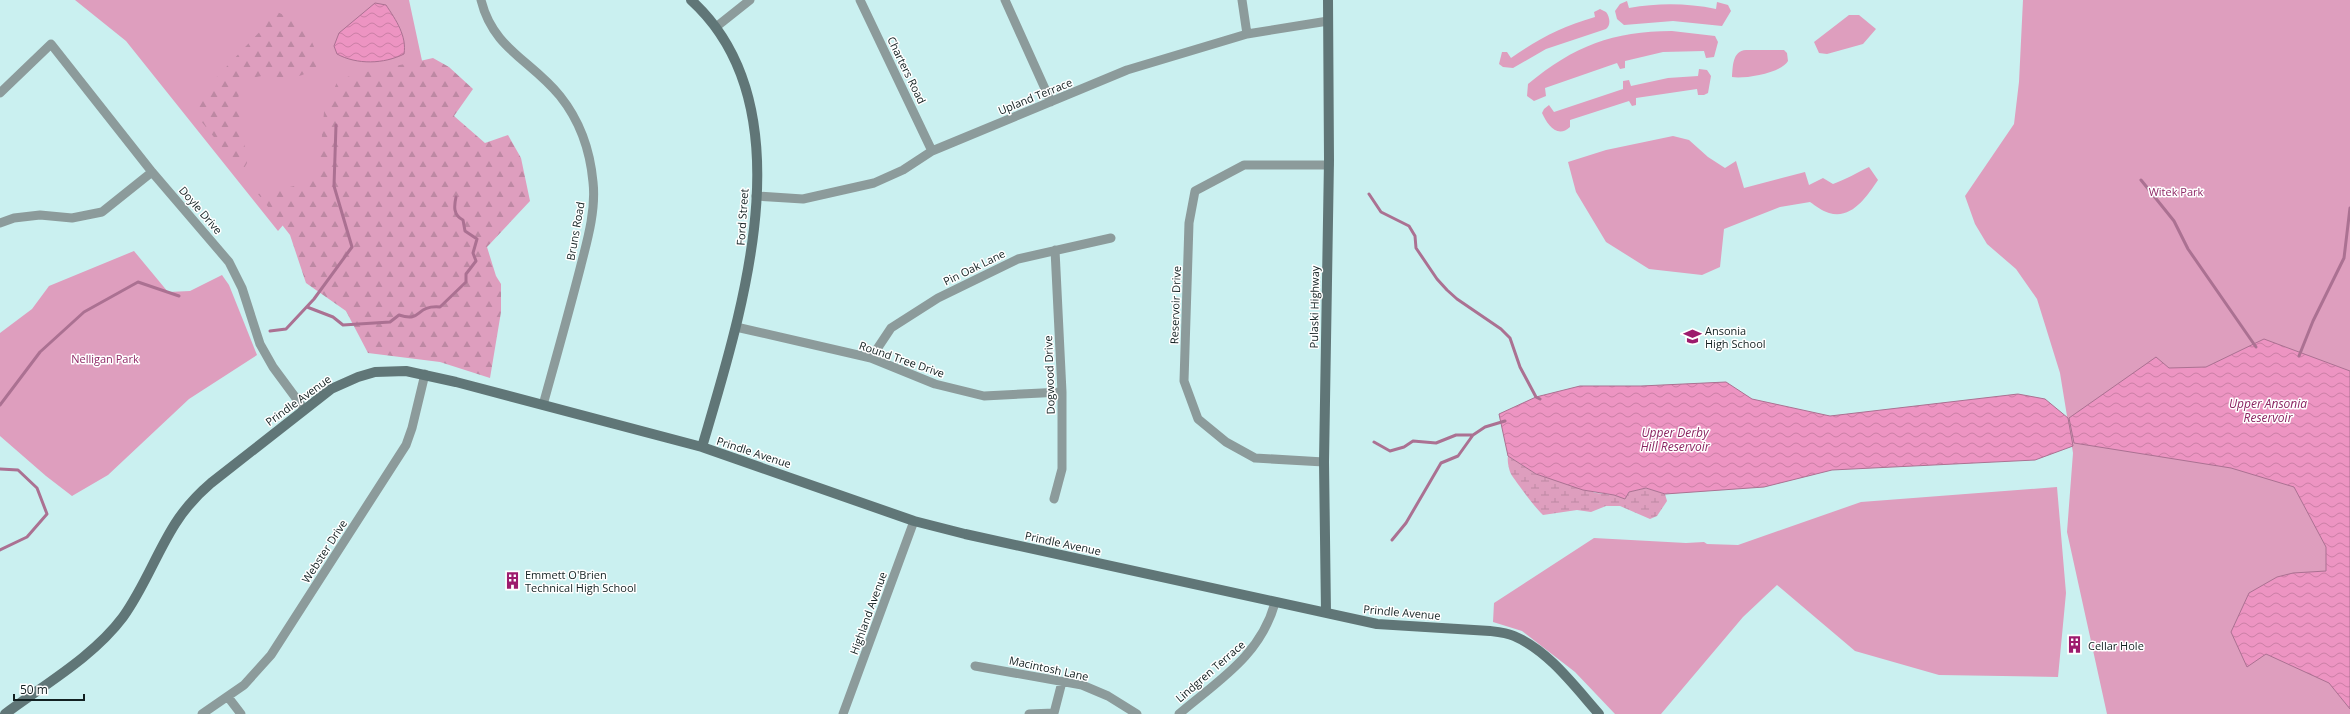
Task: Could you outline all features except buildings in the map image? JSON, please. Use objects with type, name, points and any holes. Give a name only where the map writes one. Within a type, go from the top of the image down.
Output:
[{"type":"main road","name":"Ford Street","points":[[691,0],[716,27],[739,69],[751,110],[755,136],[756,196],[750,266],[736,327],[702,447]]},
{"type":"main road","name":"Pulaski Highway","points":[[1326,614],[1324,462],[1329,165],[1328,0]]},
{"type":"main road","name":"Prindle Avenue","points":[[5,714],[86,654],[104,638],[135,600],[174,524],[195,498],[304,409],[331,389],[358,377],[388,371],[425,374],[702,447],[914,521],[973,536],[1377,624],[1490,631],[1513,636],[1548,660],[1599,714]]},
{"type":"street","name":"Bruns Road","points":[[480,0],[484,13],[497,36],[554,88],[573,113],[583,134],[591,164],[594,183],[593,208],[586,244],[543,405]]},
{"type":"street","points":[[716,27],[750,0]]},
{"type":"street","name":"Charters Road","points":[[860,0],[932,150]]},
{"type":"street","points":[[1005,0],[1051,102]]},
{"type":"street","points":[[1242,0],[1247,34]]},
{"type":"street","name":"Upland Terrace","points":[[756,196],[802,199],[874,183],[903,170],[932,150],[1127,70],[1247,34],[1328,21]]},
{"type":"street","name":"Doyle Drive","points":[[0,93],[51,44],[152,172],[229,262],[242,288],[260,344],[273,367],[304,409]]},
{"type":"street","name":"Reservoir Drive","points":[[1324,462],[1255,458],[1226,442],[1198,419],[1184,381],[1189,223],[1195,191],[1244,165],[1329,165]]},
{"type":"street","points":[[0,223],[14,218],[40,215],[72,218],[102,212],[152,172]]},
{"type":"street","name":"Pin Oak Lane","points":[[871,358],[891,328],[938,298],[1018,259],[1111,238]]},
{"type":"street","name":"Dogwood Drive","points":[[1054,499],[1062,469],[1062,392],[1055,250]]},
{"type":"street","name":"Round Tree Drive","points":[[736,327],[871,358],[935,384],[984,396],[1062,392]]},
{"type":"street","name":"Webster Drive","points":[[202,714],[228,697],[257,673],[271,655],[406,445],[412,428],[425,374]]},
{"type":"street","name":"Highland Avenue","points":[[843,714],[914,521]]},
{"type":"street","name":"Lindgren Terrace","points":[[1179,714],[1243,661],[1254,648],[1268,624],[1275,603]]},
{"type":"street","name":"Macintosh Lane","points":[[975,666],[1082,685],[1108,696],[1137,714]]},
{"type":"street","points":[[1029,714],[1054,713],[1062,682]]},
{"type":"street","points":[[228,697],[241,714]]},
{"type":"green space","points":[[75,0],[409,0],[424,70],[394,96],[278,231],[126,41]]},
{"type":"green space","name":"Witek Park","points":[[2023,0],[2350,0],[2350,714],[2107,714],[2067,532],[2073,453],[2060,373],[2037,299],[2016,269],[1987,244],[1975,224],[1965,196],[2014,124],[2019,82]]},
{"type":"green space","points":[[1627,1],[1629,8],[1672,4],[1716,9],[1717,2],[1728,5],[1731,11],[1722,26],[1673,21],[1624,25],[1617,19],[1615,11],[1620,4]]},
{"type":"green space","points":[[1600,9],[1606,12],[1608,16],[1609,23],[1606,29],[1546,49],[1513,68],[1503,67],[1499,64],[1502,52],[1507,52],[1511,58],[1551,34],[1595,17],[1594,12]]},
{"type":"green space","points":[[274,10],[299,25],[305,31],[314,46],[317,66],[298,76],[261,76],[242,81],[238,99],[247,163],[242,172],[197,116],[195,100],[266,25]]},
{"type":"green space","points":[[1849,15],[1859,15],[1876,29],[1863,44],[1827,54],[1819,53],[1814,42]]},
{"type":"green space","points":[[1672,31],[1715,36],[1718,42],[1714,57],[1706,58],[1704,51],[1663,52],[1625,61],[1625,68],[1620,69],[1617,63],[1545,88],[1546,96],[1534,101],[1527,96],[1528,84],[1562,60],[1595,43],[1631,34]]},
{"type":"green space","points":[[1784,50],[1787,53],[1788,61],[1778,69],[1771,72],[1754,76],[1732,77],[1733,64],[1736,56],[1741,51]]},
{"type":"green space","points":[[433,58],[449,67],[473,89],[454,116],[485,143],[508,135],[521,158],[530,201],[487,247],[496,276],[501,284],[501,312],[490,378],[440,362],[368,353],[346,311],[306,283],[290,235],[258,194],[308,183],[315,177],[320,158],[324,112],[338,80],[361,73]]},
{"type":"green space","points":[[1699,69],[1707,70],[1711,76],[1708,93],[1704,95],[1698,95],[1697,89],[1636,98],[1636,105],[1632,106],[1629,101],[1570,120],[1570,127],[1561,131],[1553,129],[1542,113],[1549,105],[1554,112],[1623,89],[1623,81],[1629,80],[1631,86],[1668,78],[1698,76]]},
{"type":"green space","points":[[1673,136],[1689,140],[1708,157],[1725,168],[1736,161],[1744,188],[1805,172],[1809,185],[1823,178],[1833,184],[1869,167],[1878,180],[1858,205],[1845,213],[1829,213],[1821,210],[1810,202],[1780,207],[1724,229],[1720,267],[1702,275],[1649,269],[1606,242],[1576,192],[1568,162],[1606,150]]},
{"type":"green space","name":"Nelligan Park","points":[[134,251],[168,292],[190,291],[222,275],[229,285],[257,355],[189,399],[108,475],[72,496],[46,476],[0,436],[0,333],[32,309],[49,286]]},
{"type":"green space","points":[[1508,456],[1536,474],[1596,493],[1614,495],[1625,499],[1629,492],[1646,488],[1665,494],[1667,501],[1657,516],[1650,519],[1620,506],[1606,506],[1591,512],[1577,510],[1543,515],[1536,508],[1511,474],[1508,465]]},
{"type":"green space","points":[[2057,487],[2066,593],[2058,677],[1939,675],[1855,651],[1777,585],[1743,617],[1661,714],[1615,714],[1575,672],[1522,631],[1493,622],[1494,603],[1594,538],[1686,543],[1704,542],[1707,544],[1738,545],[1861,502]]},
{"type":"water","points":[[375,3],[386,5],[397,22],[404,41],[404,54],[388,60],[370,62],[353,60],[337,54],[334,46],[339,33]]},
{"type":"water","name":"Upper Ansonia Reservoir","points":[[2264,339],[2350,371],[2350,709],[2329,683],[2266,654],[2247,667],[2231,632],[2249,593],[2277,577],[2293,573],[2326,571],[2326,547],[2294,487],[2231,468],[2074,443],[2069,418],[2156,357],[2169,368],[2206,367]]},
{"type":"water","name":"Upper Derby Hill Reservoir","points":[[1726,382],[1752,399],[1830,416],[2018,394],[2045,399],[2068,418],[2073,446],[2035,460],[1832,470],[1764,487],[1665,494],[1646,488],[1629,492],[1625,499],[1614,495],[1583,490],[1536,474],[1508,456],[1499,414],[1536,397],[1580,386],[1641,386]]},
{"type":"waterway","points":[[270,331],[286,329],[314,299],[352,247],[334,186],[336,125]]},
{"type":"waterway","points":[[2141,180],[2174,221],[2188,249],[2256,347]]},
{"type":"waterway","points":[[1369,194],[1381,212],[1409,226],[1415,236],[1416,248],[1437,279],[1447,290],[1457,299],[1501,329],[1510,338],[1520,367],[1536,397],[1540,399]]},
{"type":"waterway","points":[[307,307],[333,317],[343,325],[390,322],[399,315],[412,317],[426,309],[440,307],[466,282],[466,274],[476,261],[473,253],[477,239],[465,231],[463,220],[457,216],[455,207],[456,197]]},
{"type":"waterway","points":[[2299,356],[2313,321],[2344,258],[2350,208]]},
{"type":"waterway","points":[[0,405],[40,352],[84,312],[138,282],[179,296]]},
{"type":"waterway","points":[[1374,442],[1390,451],[1404,447],[1413,441],[1436,443],[1456,435],[1473,435],[1485,427],[1505,421]]},
{"type":"waterway","points":[[1392,540],[1406,523],[1441,463],[1458,456],[1473,435]]},
{"type":"waterway","points":[[0,469],[18,470],[37,488],[47,514],[27,537],[0,550]]},
{"type":"place","name":"Ansonia High School","points":[[1692,336]]},
{"type":"place","name":"Emmett O'Brien Technical High School","points":[[512,580]]},
{"type":"place","name":"Cellar Hole","points":[[2075,645]]}]
